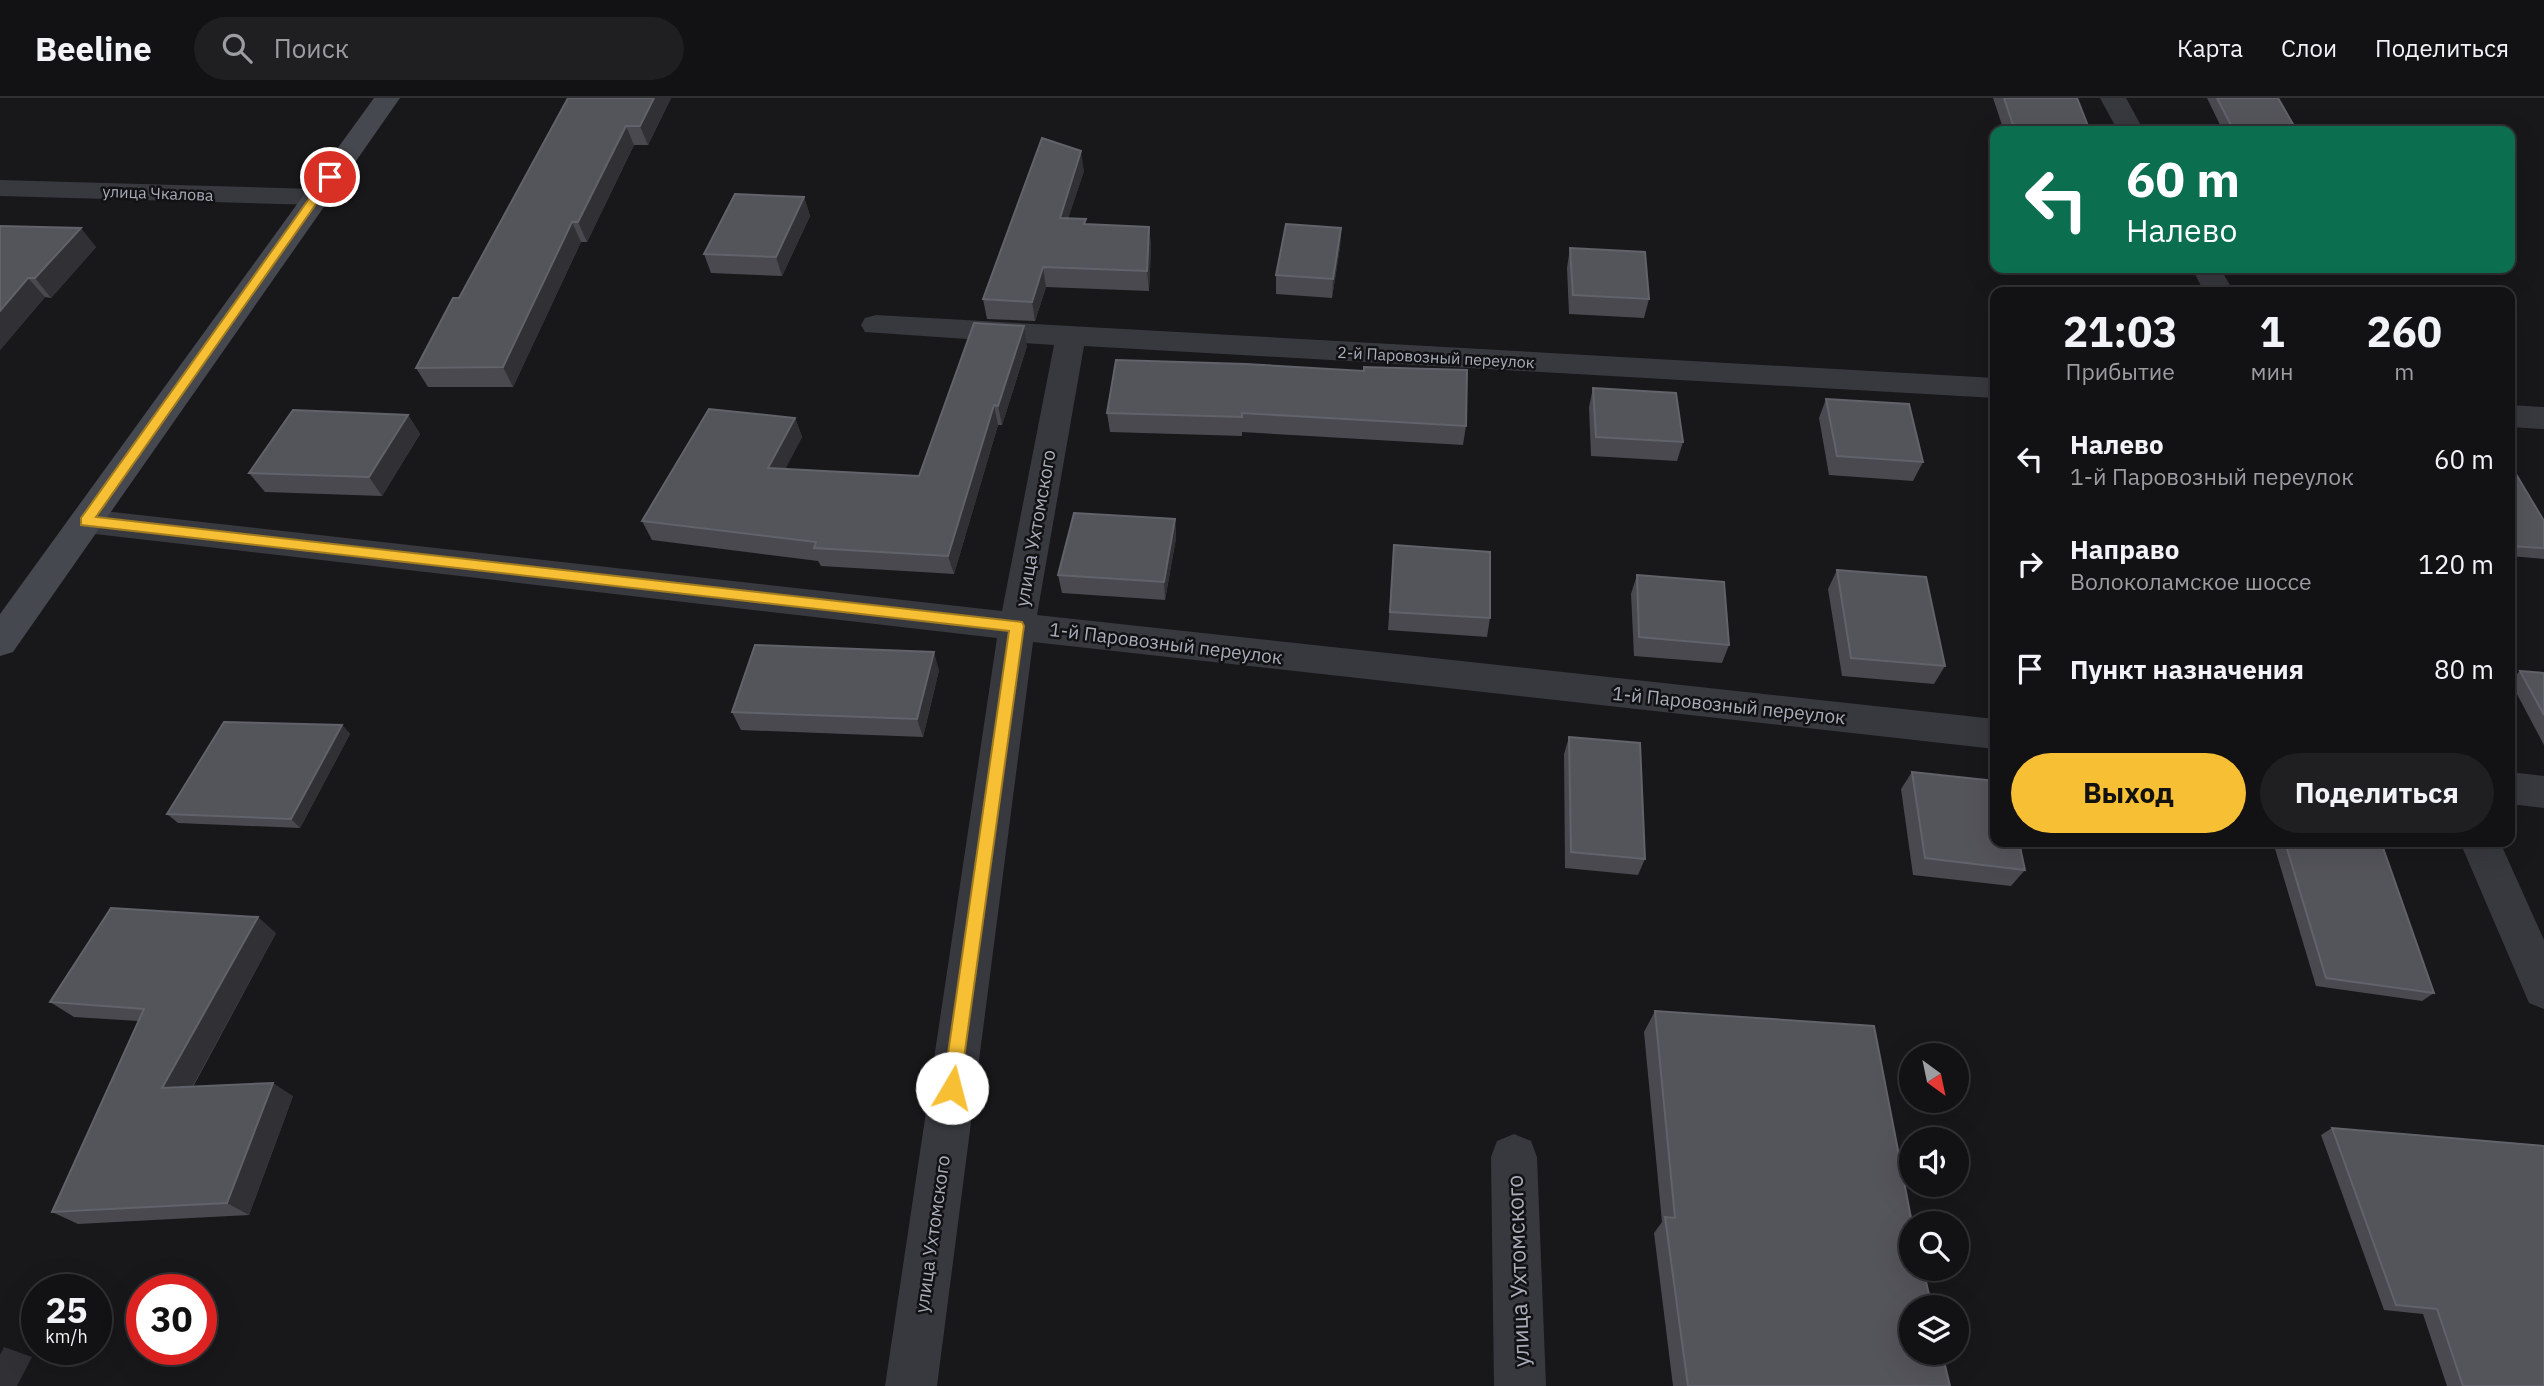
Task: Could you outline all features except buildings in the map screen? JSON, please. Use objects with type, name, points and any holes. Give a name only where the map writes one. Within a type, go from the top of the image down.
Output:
[{"type":"main road","points":[[0,642],[387,98]]},
{"type":"street","points":[[2113,98],[2128,126]]},
{"type":"street","name":"улица Чкалова","points":[[0,188],[316,197]]},
{"type":"street","name":"2-й Паровозный переулок","points":[[876,325],[1990,388]]},
{"type":"street","name":"улица Ухтомского","points":[[911,1386],[1017,626],[1071,336]]},
{"type":"street","points":[[2515,416],[2544,418]]},
{"type":"street","name":"1-й Паровозный переулок","points":[[86,521],[1488,680],[1990,732]]},
{"type":"street","points":[[2515,789],[2544,792]]},
{"type":"street","points":[[2482,847],[2544,989]]},
{"type":"street","name":"улица Ухтомского","points":[[1514,1157],[1520,1386]]},
{"type":"route","points":[[330,177],[86,521],[1017,626],[952,1088]]}]
